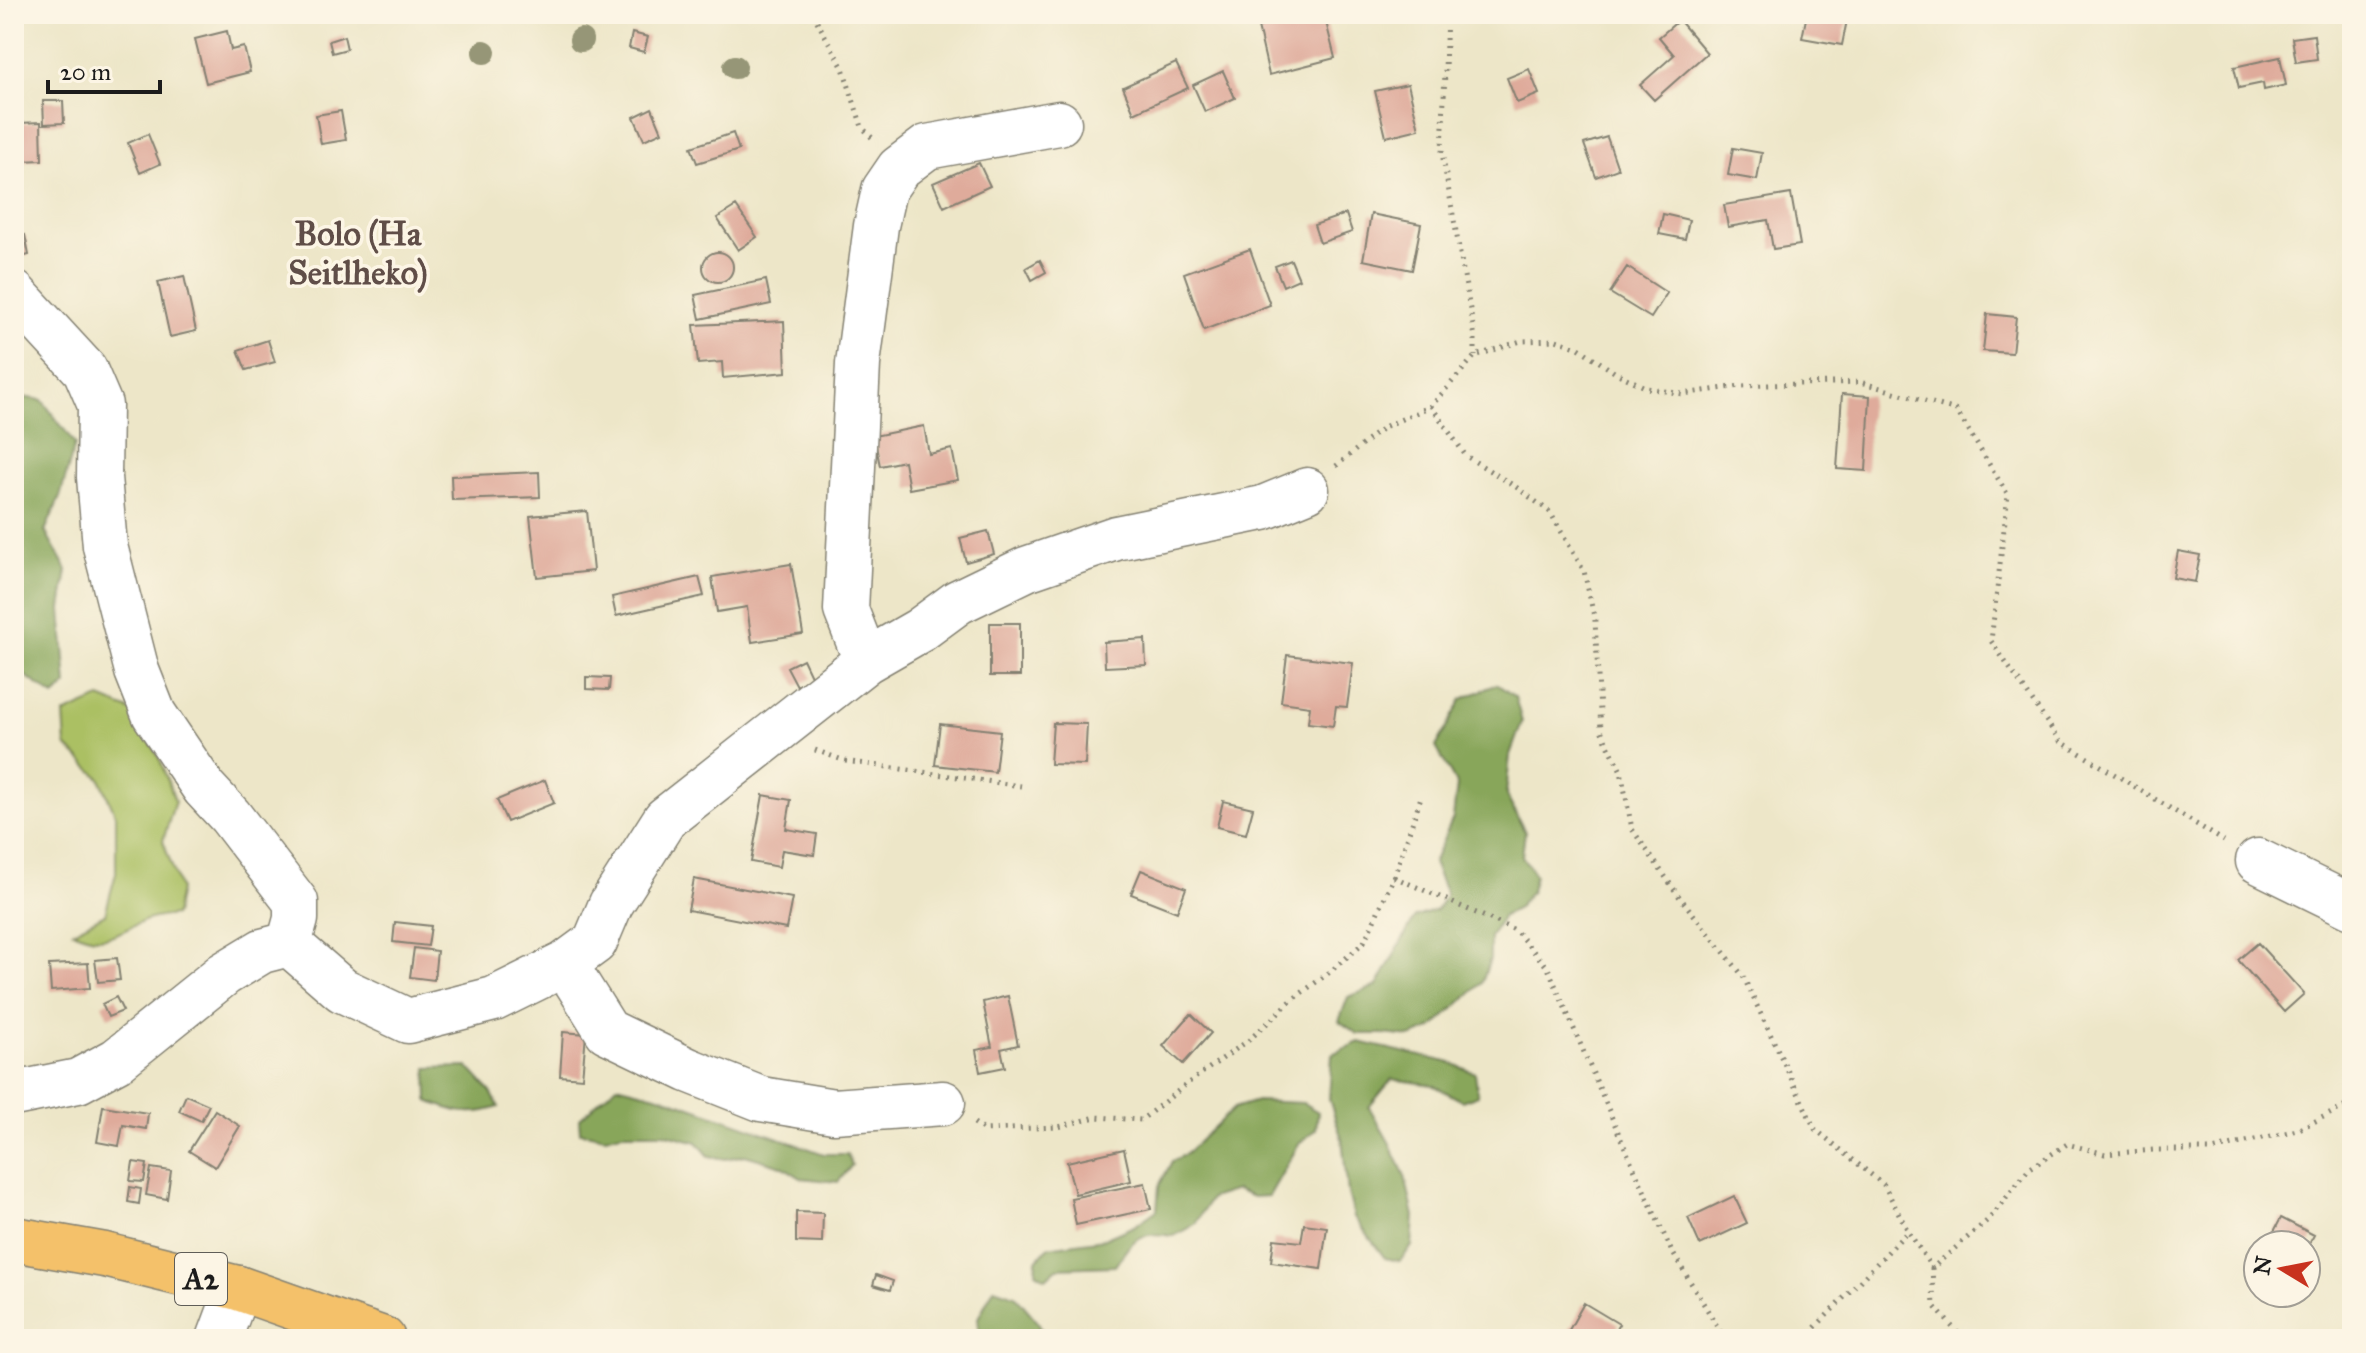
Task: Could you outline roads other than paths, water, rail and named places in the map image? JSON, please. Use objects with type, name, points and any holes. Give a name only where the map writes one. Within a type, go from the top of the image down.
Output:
[{"type":"main road","name":"A2","points":[[14,1239],[105,1255],[238,1288],[383,1339]]},
{"type":"street","points":[[866,661],[846,610],[858,364],[876,226],[884,190],[899,168],[927,147],[1059,123]]},
{"type":"street","points":[[14,293],[85,370],[100,405],[99,477],[105,546],[137,671],[154,714],[180,754],[296,902],[296,919],[289,944]]},
{"type":"street","points":[[289,944],[342,990],[408,1021],[494,999],[565,964],[595,942],[611,904],[665,819],[866,661],[920,630],[958,602],[1026,569],[1116,538],[1263,508],[1307,490]]},
{"type":"street","points":[[2258,861],[2352,907]]},
{"type":"street","points":[[14,1094],[78,1081],[117,1060],[224,974],[262,951],[289,944]]},
{"type":"street","points":[[565,964],[607,1031],[688,1070],[761,1099],[834,1111],[943,1103]]},
{"type":"street","points":[[219,1339],[238,1288]]},
{"type":"district","name":"Bolo (Ha Seitlheko)","points":[[358,252]]}]
